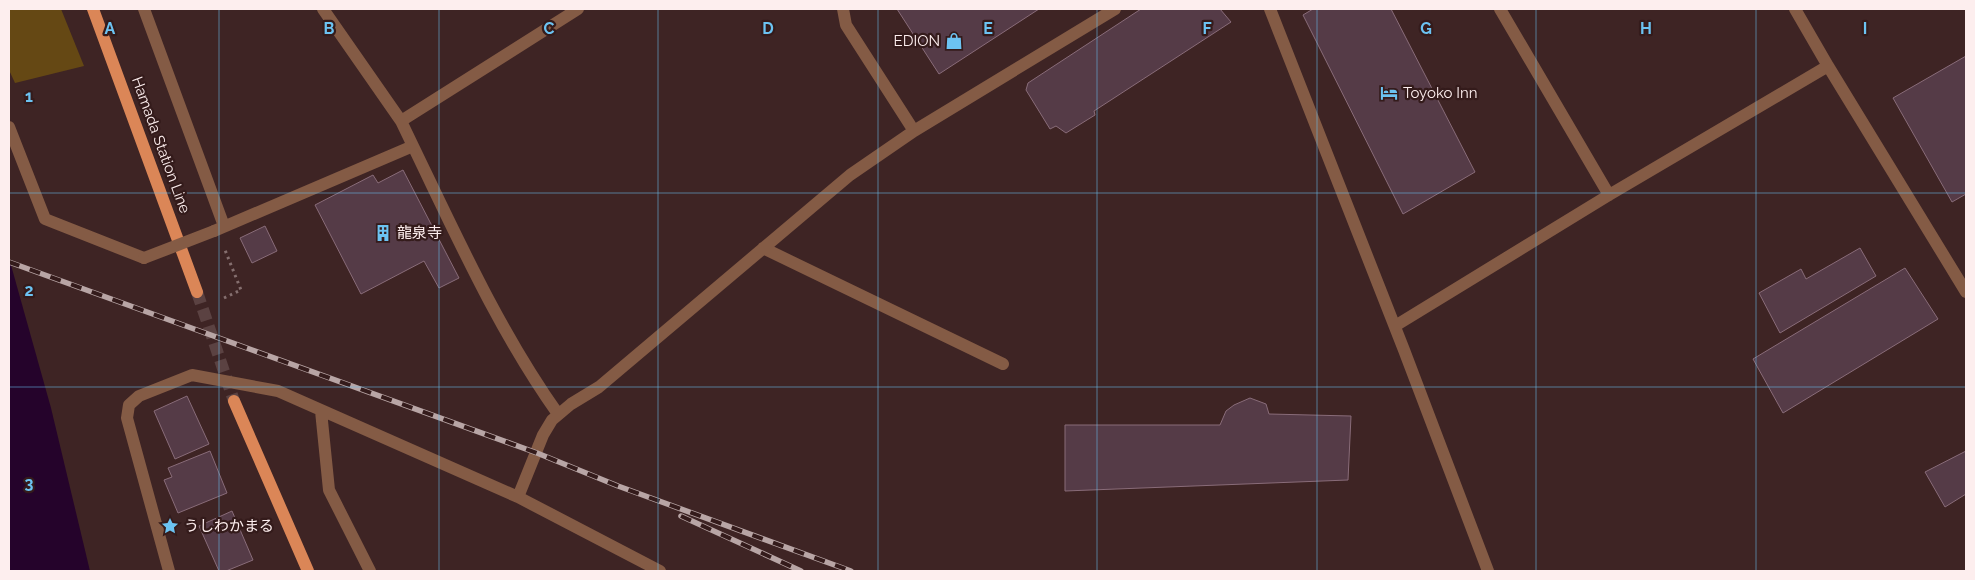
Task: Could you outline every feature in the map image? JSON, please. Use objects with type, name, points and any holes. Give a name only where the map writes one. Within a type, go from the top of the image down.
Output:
[{"type":"main road","name":"Hamada Station Line","points":[[93,9],[197,292]]},
{"type":"main road","points":[[234,401],[308,571]]},
{"type":"street","points":[[144,9],[219,228]]},
{"type":"street","points":[[324,9],[401,122],[476,277],[531,376],[558,414]]},
{"type":"street","points":[[401,122],[578,9]]},
{"type":"street","points":[[843,9],[846,25],[914,131]]},
{"type":"street","points":[[518,497],[543,435],[558,414],[598,387],[850,175],[914,131],[1115,9]]},
{"type":"street","points":[[1270,9],[1395,326],[1488,571]]},
{"type":"street","points":[[1500,9],[1609,195]]},
{"type":"street","points":[[1795,9],[1966,292]]},
{"type":"street","points":[[1395,326],[1609,195],[1828,66]]},
{"type":"street","points":[[9,127],[45,219],[144,258],[413,146]]},
{"type":"street","points":[[763,248],[1003,364]]},
{"type":"street","points":[[169,571],[128,418],[129,404],[139,396],[192,375],[278,391],[518,497],[660,571]]},
{"type":"street","points":[[321,411],[329,490],[370,571]]},
{"type":"path","points":[[219,228],[241,290],[224,298]]},
{"type":"shaded area","points":[[9,9],[61,9],[84,66],[15,83],[9,70]]},
{"type":"shaded area","points":[[9,258],[51,408],[90,571],[9,571]]},
{"type":"building","name":"EDION","points":[[897,9],[1039,9],[939,74]]},
{"type":"building","points":[[1141,9],[1220,9],[1231,22],[1094,111],[1095,115],[1066,133],[1056,126],[1050,129],[1026,90],[1028,83]]},
{"type":"building","name":"Toyoko Inn","points":[[1313,9],[1391,9],[1475,172],[1403,214],[1303,15]]},
{"type":"building","points":[[1966,56],[1966,194],[1952,202],[1893,98]]},
{"type":"building","name":"龍泉寺","points":[[403,170],[459,278],[439,288],[424,261],[361,294],[315,205],[373,175],[378,183]]},
{"type":"building","points":[[265,226],[277,251],[252,263],[240,238]]},
{"type":"building","points":[[1860,248],[1876,276],[1780,333],[1759,293],[1801,269],[1806,279]]},
{"type":"building","points":[[1905,268],[1938,319],[1783,413],[1753,359]]},
{"type":"building","points":[[187,396],[209,444],[175,459],[154,411]]},
{"type":"building","points":[[1250,398],[1266,404],[1269,414],[1351,416],[1348,480],[1065,491],[1065,425],[1220,425],[1226,411]]},
{"type":"building","points":[[210,451],[227,493],[178,513],[164,480],[172,477],[168,468]]},
{"type":"building","points":[[1966,451],[1966,494],[1945,507],[1925,472]]},
{"type":"building","points":[[232,511],[253,560],[226,571],[219,571],[199,526]]},
{"type":"tunnel","points":[[197,292],[234,401]]},
{"type":"railway","points":[[9,262],[537,453],[618,486],[851,571]]},
{"type":"railway","points":[[681,516],[801,571]]},
{"type":"place","name":"EDION","points":[[954,41]]},
{"type":"place","name":"Toyoko Inn","points":[[1389,93]]},
{"type":"place","name":"龍泉寺","points":[[383,233]]},
{"type":"place","name":"うしわかまる","points":[[170,526]]}]
